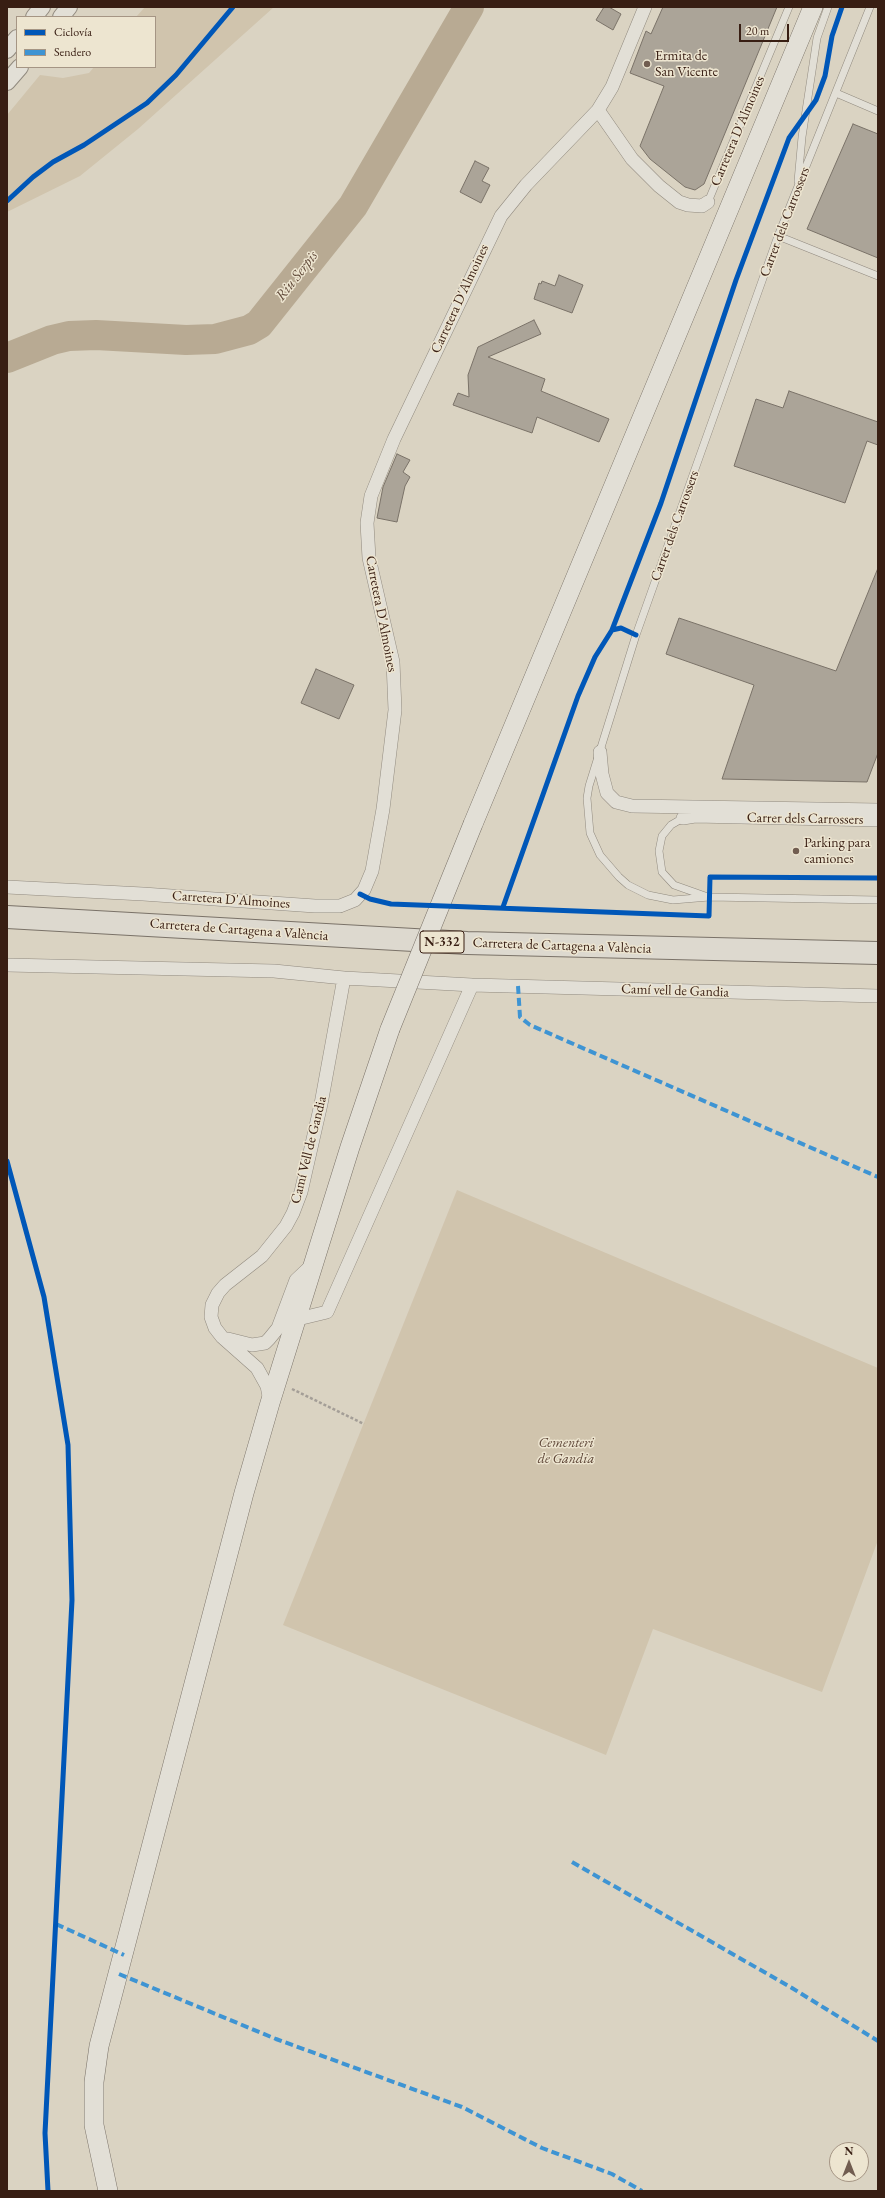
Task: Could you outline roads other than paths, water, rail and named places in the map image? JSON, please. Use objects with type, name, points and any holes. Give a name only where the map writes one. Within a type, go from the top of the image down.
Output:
[{"type":"highway","name":"Carretera de Cartagena a València","points":[[7,917],[467,943],[878,953]]},
{"type":"main road","points":[[108,2191],[94,2125],[94,2082],[100,2046],[244,1493],[270,1403],[298,1319],[313,1264],[390,1029],[473,824],[813,7]]},
{"type":"street","points":[[35,16],[42,7]]},
{"type":"street","points":[[62,16],[69,7]]},
{"type":"street","name":"Carretera D'Almoines","points":[[7,887],[143,894],[315,906],[340,906],[355,900],[364,890],[372,871],[382,816],[396,710],[393,662],[369,558],[367,523],[370,496],[398,432],[501,216],[526,185],[598,110],[612,87],[645,7]]},
{"type":"street","points":[[7,50],[16,39]]},
{"type":"street","points":[[7,82],[19,68]]},
{"type":"street","name":"Carretera D'Almoines","points":[[598,110],[632,159],[659,186],[679,202],[688,205],[702,206],[708,202]]},
{"type":"street","name":"Carrer dels Carrossers","points":[[600,752],[602,774],[607,793],[616,802],[632,806],[878,810]]},
{"type":"street","name":"Carrer dels Carrossers","points":[[683,818],[695,816],[878,820]]},
{"type":"street","name":"Camí vell de Gandia","points":[[7,965],[274,971],[344,978],[472,985],[878,996]]},
{"type":"street","name":"Camí Vell de Gandia","points":[[270,1403],[267,1386],[257,1368],[222,1337],[215,1328],[211,1317],[212,1305],[218,1293],[262,1256],[279,1236],[290,1219],[301,1192],[321,1104],[344,978]]},
{"type":"street","points":[[298,1319],[327,1312],[472,985]]},
{"type":"street","points":[[222,1337],[252,1345],[264,1343],[278,1328],[296,1280],[313,1264]]},
{"type":"lane","name":"Carretera D'Almoines","points":[[708,202],[789,7]]},
{"type":"lane","points":[[798,189],[802,137],[817,38],[828,7]]},
{"type":"lane","name":"Carrer dels Carrossers","points":[[600,752],[636,635],[778,236],[870,7]]},
{"type":"lane","points":[[836,93],[878,111]]},
{"type":"lane","points":[[778,236],[878,276]]},
{"type":"lane","points":[[600,752],[589,786],[587,816],[590,833],[595,845],[608,866],[628,885],[648,895],[673,900],[709,897],[878,900]]},
{"type":"lane","points":[[683,818],[671,825],[662,836],[659,852],[662,872],[666,879],[674,885],[709,897]]},
{"type":"waterway","name":"Riu Serpis","points":[[7,358],[52,340],[69,336],[96,335],[186,340],[215,339],[249,330],[259,324],[353,206],[469,7]]},
{"type":"place","name":"Ermita de San Vicente","points":[[647,64]]},
{"type":"place","name":"Parking para camiones","points":[[796,851]]},
{"type":"park label","name":"Cementeri de Gandia","points":[[566,1452]]}]
